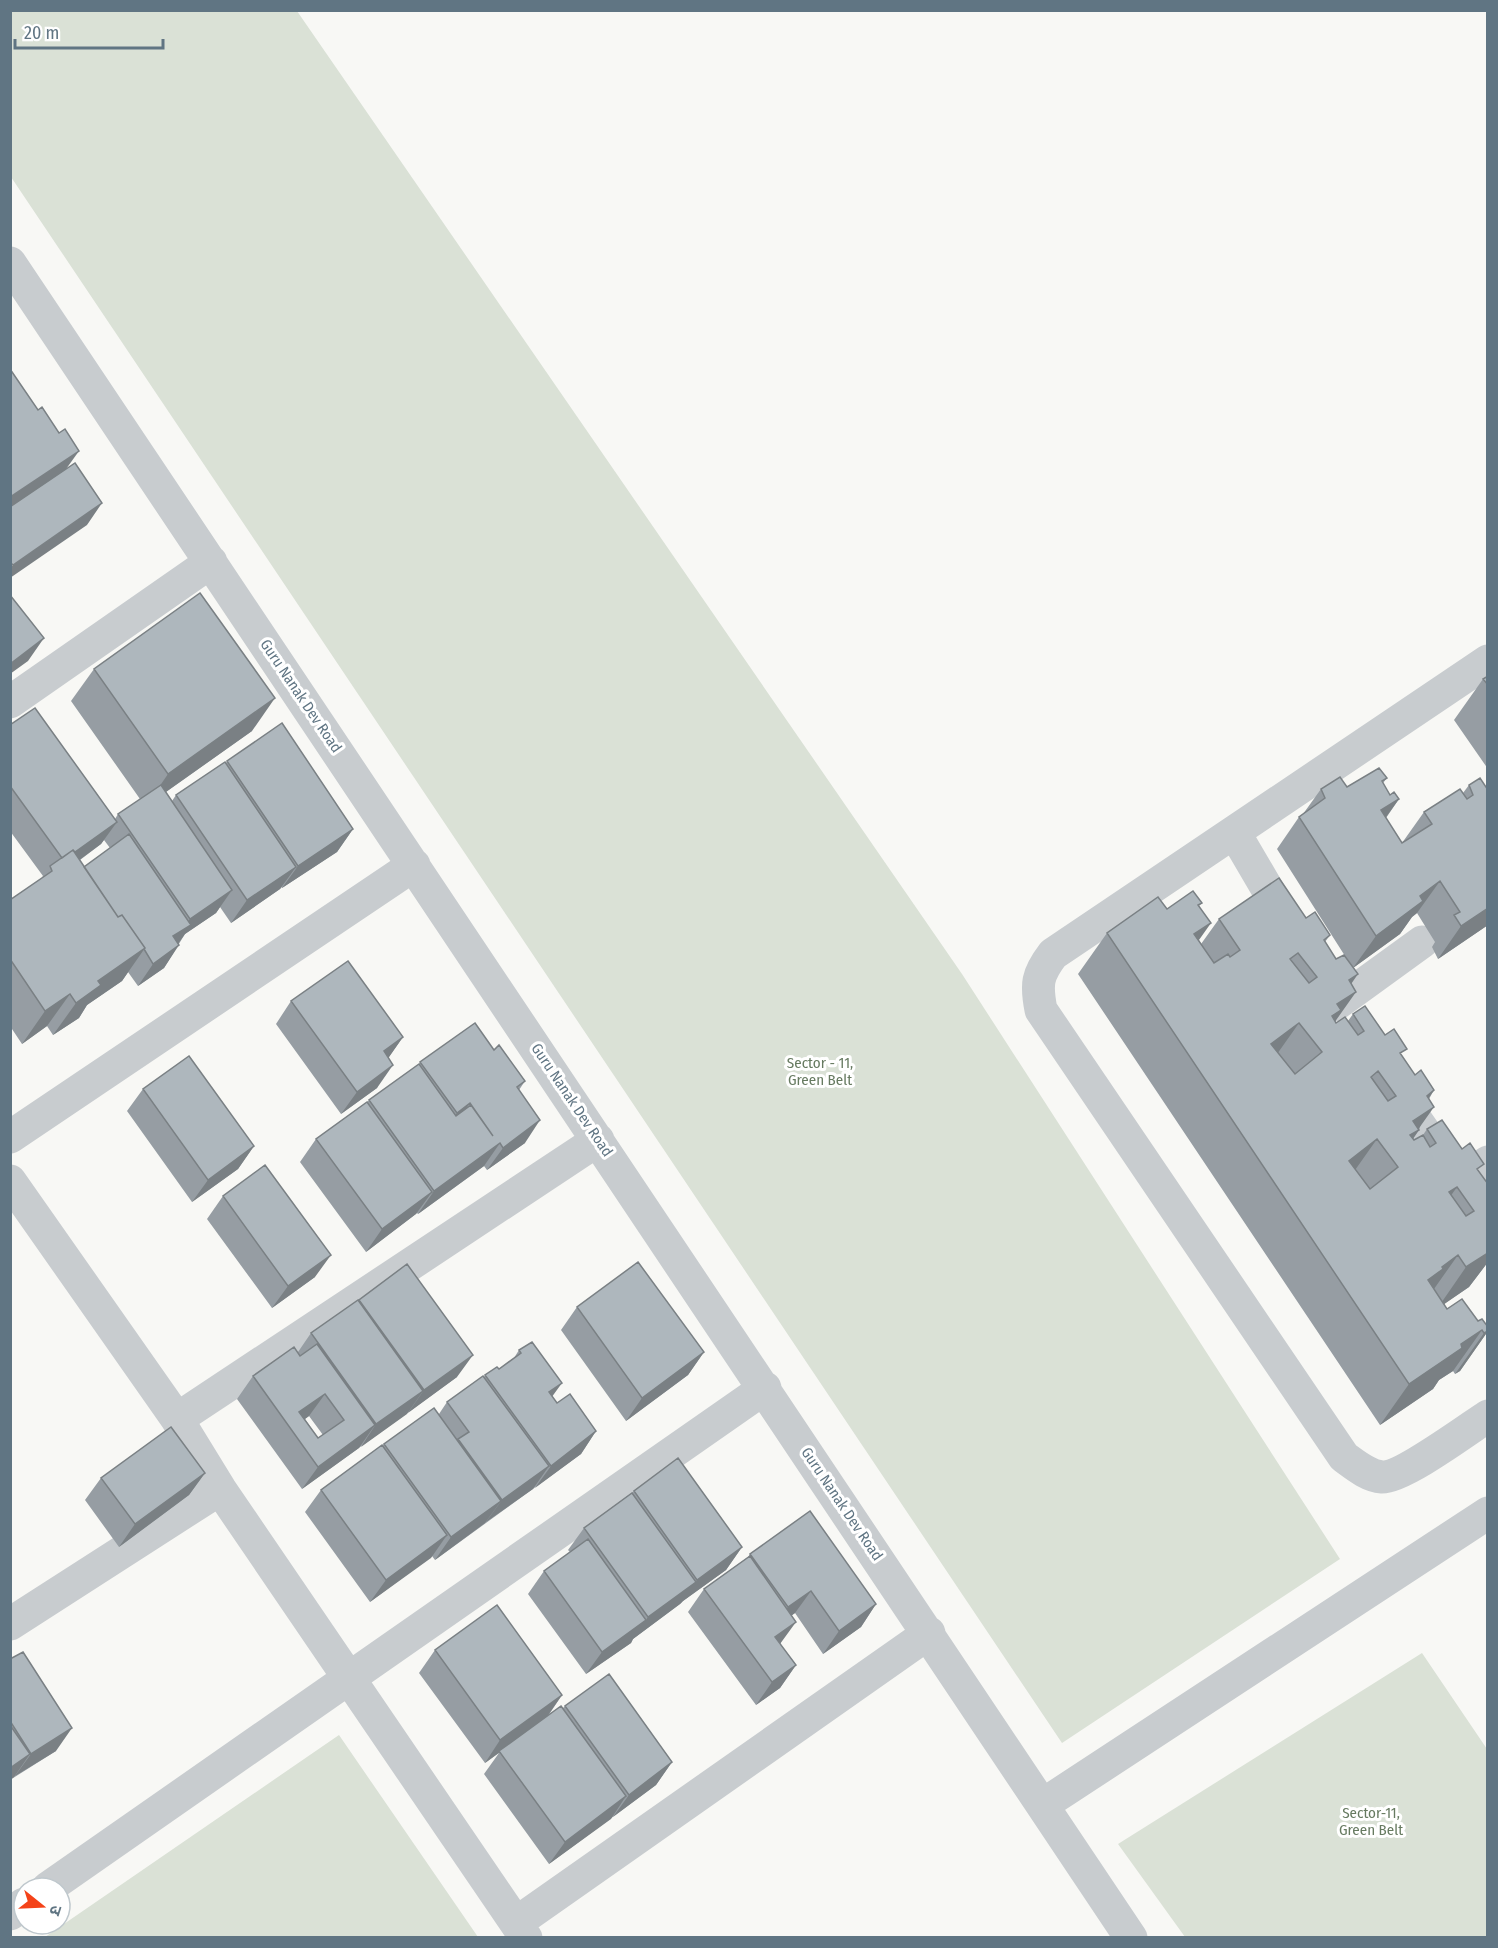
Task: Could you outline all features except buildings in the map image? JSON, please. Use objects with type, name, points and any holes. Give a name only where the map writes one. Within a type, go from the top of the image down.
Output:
[{"type":"street","name":"Guru Nanak Dev Road","points":[[10,263],[1044,1804],[1131,1938]]},
{"type":"street","points":[[10,702],[211,562]]},
{"type":"street","points":[[1488,661],[1053,954],[1041,969],[1037,990],[1041,1010],[1344,1457],[1362,1470],[1382,1477],[1402,1471],[1488,1416]]},
{"type":"street","points":[[1234,832],[1342,1015],[1422,942]]},
{"type":"street","points":[[10,1137],[414,865]]},
{"type":"street","points":[[1376,1064],[1488,1225]]},
{"type":"street","points":[[177,1419],[598,1140]]},
{"type":"street","points":[[1459,1181],[1488,1162]]},
{"type":"street","points":[[10,1181],[177,1419],[220,1489],[521,1930],[929,1633]]},
{"type":"street","points":[[65,1876],[765,1388]]},
{"type":"street","points":[[10,1624],[220,1489]]},
{"type":"street","points":[[1044,1804],[1488,1513]]},
{"type":"green space","name":"Sector - 11, Green Belt","points":[[10,11],[297,11],[962,974],[1340,1559],[1062,1743],[11,177]]},
{"type":"green space","name":"Sector-11, Green Belt","points":[[1422,1653],[1487,1749],[1487,1937],[1185,1937],[1118,1844]]},
{"type":"green space","points":[[339,1735],[478,1937],[45,1937],[72,1936],[72,1918]]}]
